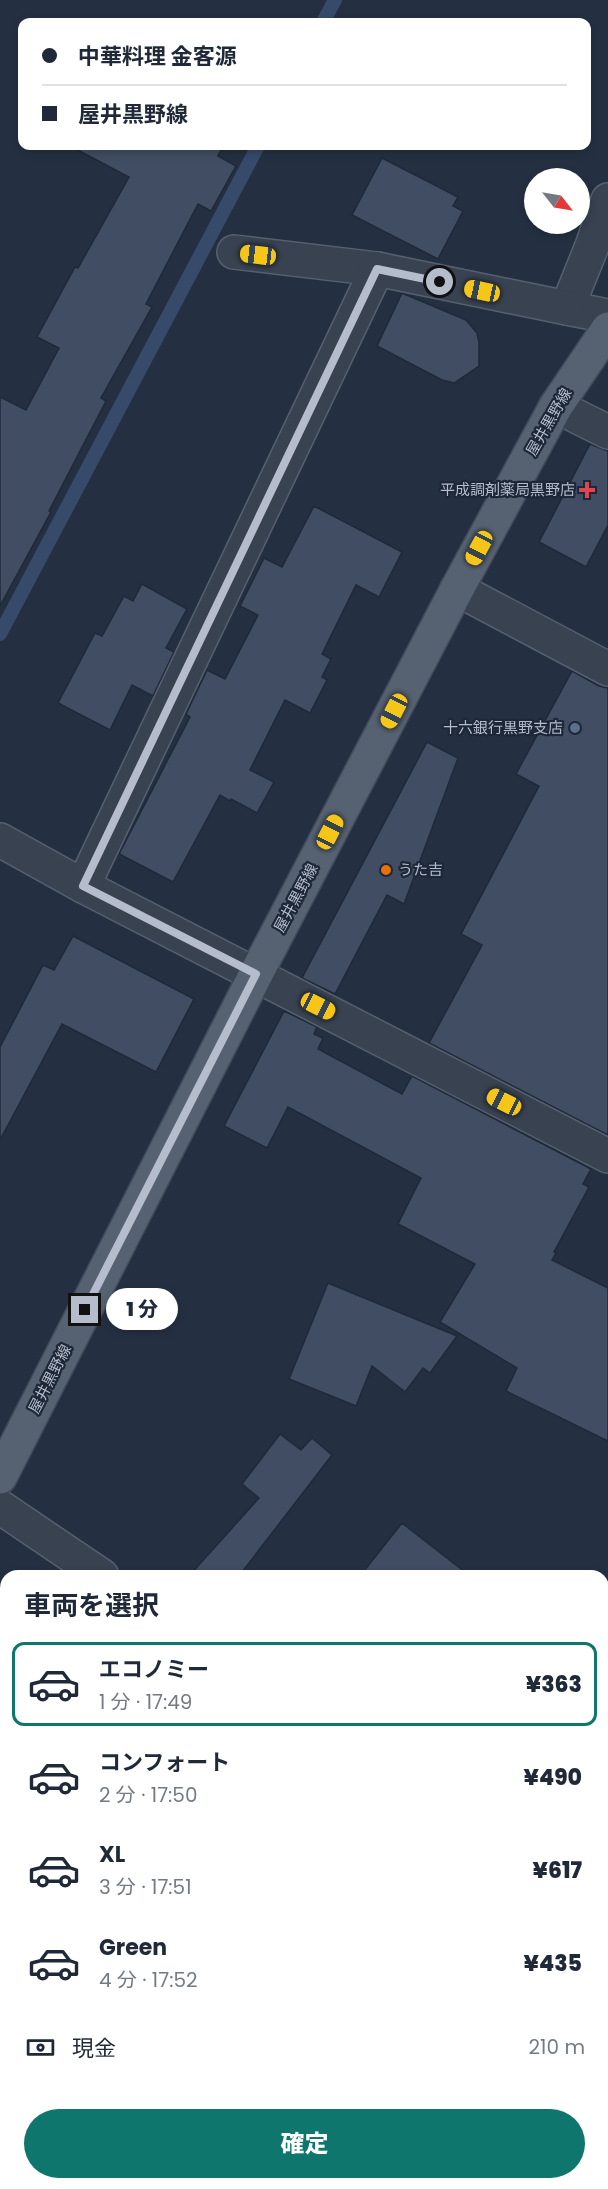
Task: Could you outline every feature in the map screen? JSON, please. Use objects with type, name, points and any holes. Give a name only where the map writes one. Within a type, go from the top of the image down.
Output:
[{"type":"main road","name":"屋井黒野線","points":[[0,1477],[256,974],[457,589],[556,406],[608,329]]},
{"type":"street","points":[[567,308],[608,200]]},
{"type":"street","points":[[234,252],[377,269],[608,316]]},
{"type":"street","points":[[83,886],[377,269]]},
{"type":"street","points":[[556,406],[608,432]]},
{"type":"street","points":[[457,589],[608,669]]},
{"type":"street","points":[[0,840],[83,886],[608,1156]]},
{"type":"street","points":[[0,1507],[93,1570]]},
{"type":"building","points":[[78,150],[221,150],[218,156],[236,166],[211,211],[198,204],[146,304],[152,307],[101,398],[106,401],[49,511],[51,512],[0,606],[0,397],[26,410],[59,348],[37,337],[75,267],[78,268],[129,177]]},
{"type":"building","points":[[382,158],[458,197],[453,206],[463,211],[438,259],[352,215]]},
{"type":"building","points":[[402,293],[466,320],[477,333],[479,366],[454,383],[442,380],[377,346]]},
{"type":"building","name":"平成調剤薬局黒野店","points":[[590,444],[608,451],[608,525],[586,567],[539,542]]},
{"type":"building","points":[[314,506],[402,552],[379,597],[356,585],[322,654],[331,659],[322,677],[327,680],[310,713],[285,700],[250,770],[274,782],[257,813],[220,795],[173,882],[119,854],[190,717],[186,714],[207,670],[225,679],[258,615],[240,606],[264,558],[282,567]]},
{"type":"building","points":[[142,584],[187,609],[166,648],[174,652],[153,696],[132,685],[110,730],[58,703],[95,633],[102,636],[124,596],[133,601]]},
{"type":"building","points":[[572,671],[599,686],[608,688],[608,1135],[429,1043],[482,945],[461,934],[539,786],[516,774]]},
{"type":"building","name":"うた吉","points":[[427,742],[458,758],[404,904],[387,895],[335,994],[302,978]]},
{"type":"building","points":[[73,936],[194,999],[156,1072],[62,1024],[0,1140],[0,1047],[43,965],[54,970]]},
{"type":"building","points":[[284,1011],[317,1027],[314,1034],[323,1038],[318,1049],[402,1094],[412,1076],[591,1169],[583,1184],[589,1187],[554,1252],[556,1253],[552,1260],[608,1288],[608,1441],[506,1391],[517,1368],[440,1322],[475,1264],[398,1224],[421,1178],[288,1107],[267,1148],[224,1126]]},
{"type":"building","points":[[328,1283],[457,1336],[430,1373],[423,1368],[405,1392],[372,1366],[356,1406],[289,1379]]},
{"type":"building","points":[[280,1434],[301,1450],[312,1438],[332,1455],[244,1570],[194,1570],[259,1498],[242,1484]]},
{"type":"building","points":[[402,1523],[462,1570],[365,1570]]},
{"type":"waterway","points":[[325,18],[335,0]]},
{"type":"waterway","points":[[0,634],[256,150]]},
{"type":"place","name":"平成調剤薬局黒野店","points":[[587,490]]},
{"type":"place","name":"十六銀行黒野支店","points":[[575,728]]},
{"type":"place","name":"うた吉","points":[[386,870]]},
{"type":"route","points":[[85,1310],[256,974],[83,886],[377,269],[440,282]]}]
